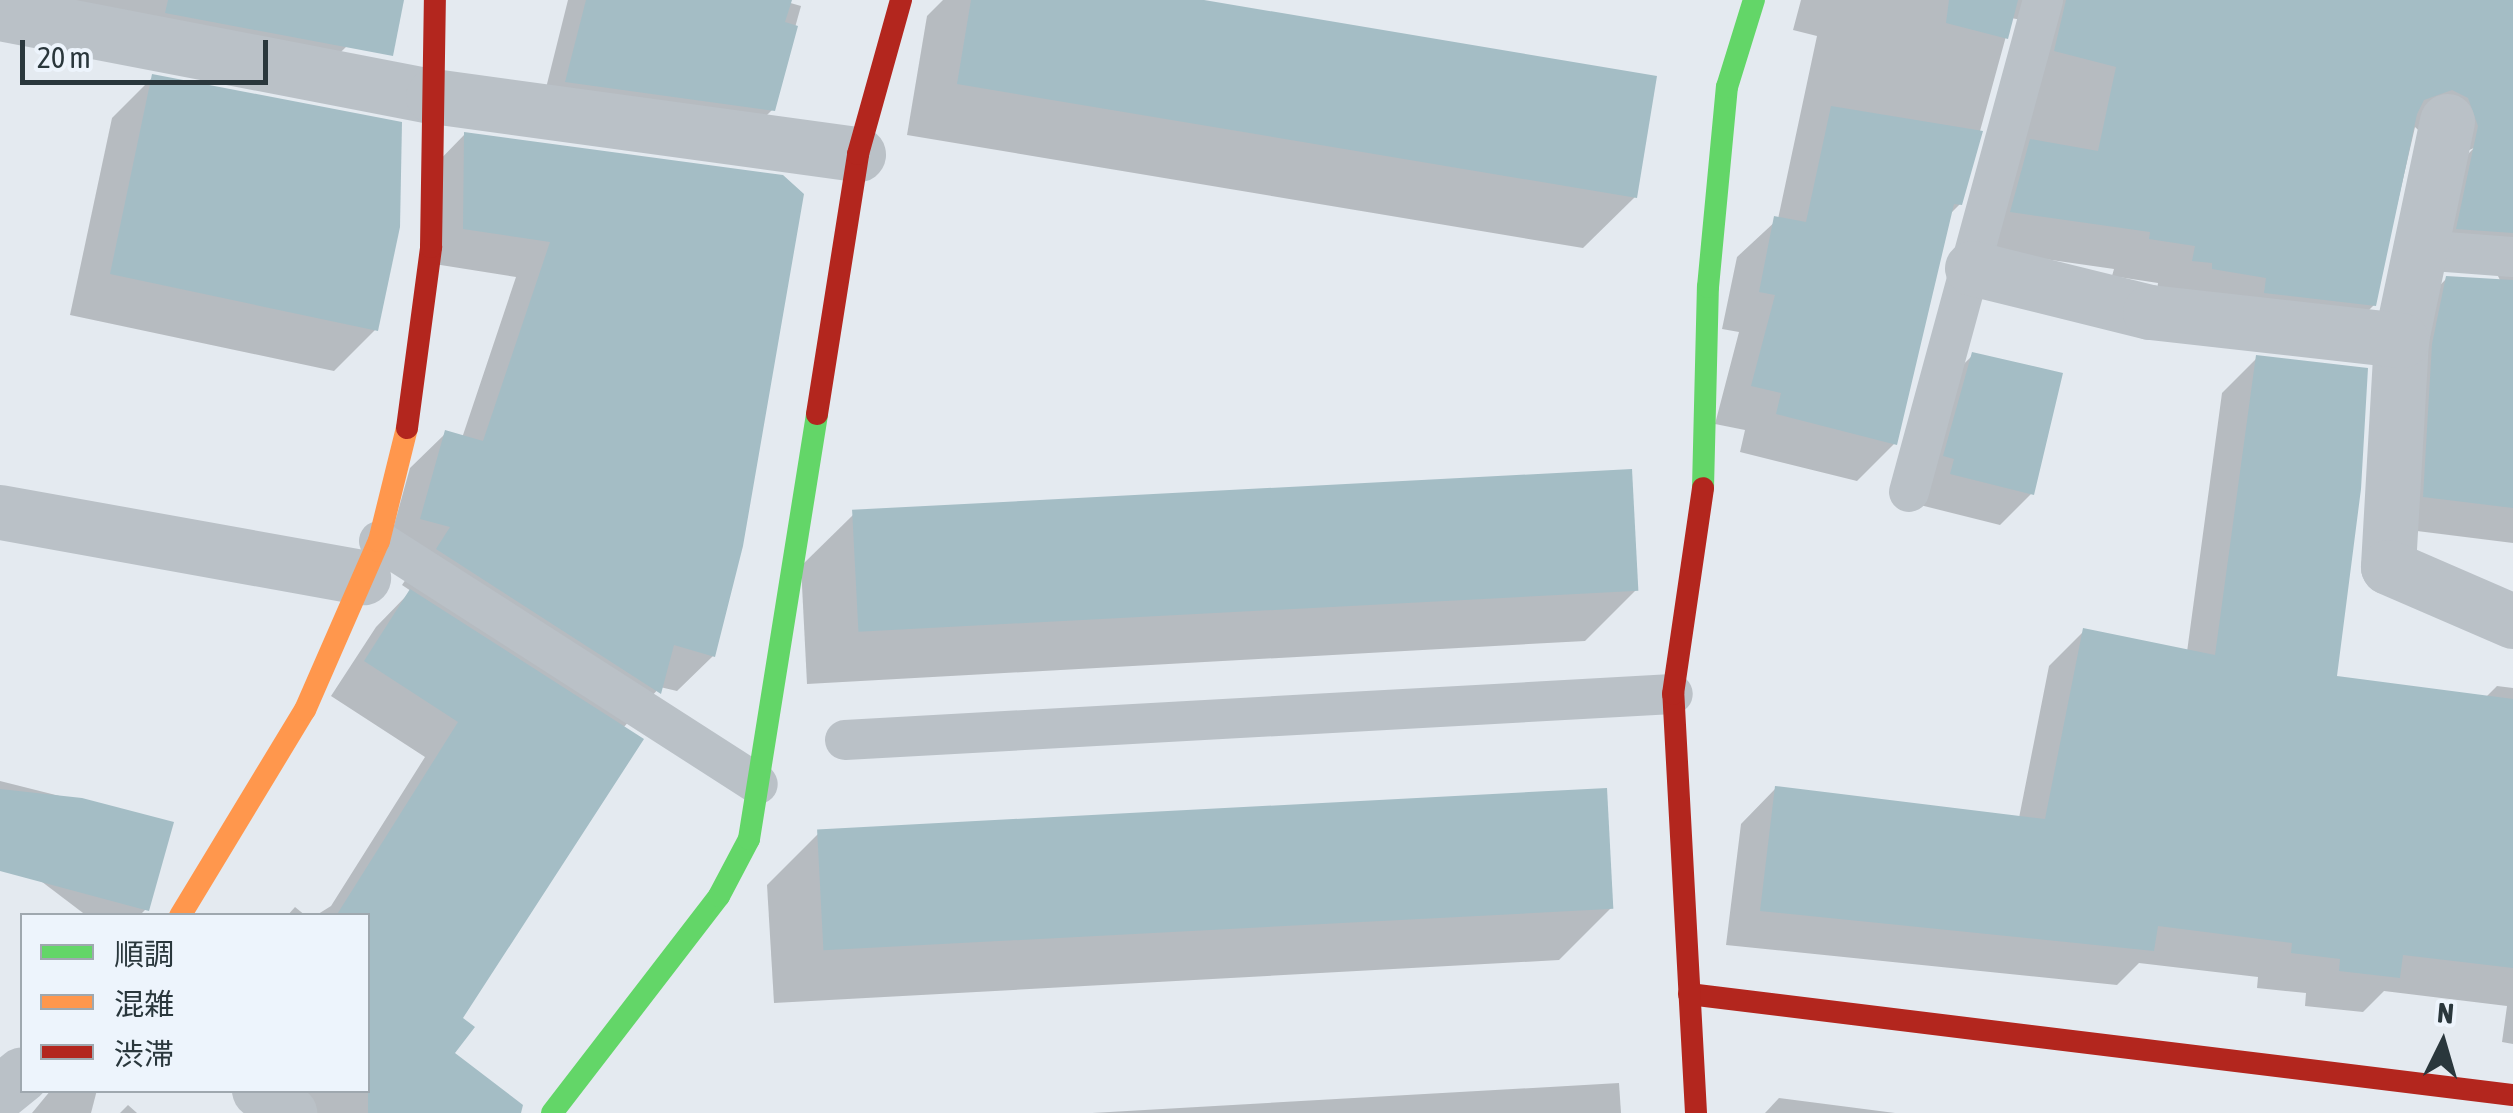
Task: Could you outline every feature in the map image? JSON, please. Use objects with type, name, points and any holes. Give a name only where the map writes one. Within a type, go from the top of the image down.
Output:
[{"type":"street","points":[[182,913],[305,710],[371,559],[410,422],[432,247],[435,0]]},
{"type":"street","points":[[552,1113],[719,896],[748,839],[858,154],[901,0]]},
{"type":"street","points":[[1696,1113],[1672,694],[1706,470],[1708,287],[1727,86],[1754,0]]},
{"type":"street","points":[[0,13],[434,96],[858,154]]},
{"type":"street","points":[[2447,121],[2401,340],[2388,567],[2513,621]]},
{"type":"street","points":[[1972,268],[2150,312],[2401,340]]},
{"type":"street","points":[[0,512],[371,559]]},
{"type":"street","points":[[1689,994],[2513,1095]]},
{"type":"street","points":[[0,1092],[20,1076]]},
{"type":"street","points":[[264,1093],[289,1113]]},
{"type":"lane","points":[[1909,492],[2042,0]]},
{"type":"lane","points":[[2420,250],[2513,257]]},
{"type":"lane","points":[[371,559],[758,784]]},
{"type":"lane","points":[[845,740],[1672,694]]},
{"type":"building","points":[[168,0],[404,0],[393,56],[165,13]]},
{"type":"building","points":[[586,0],[792,0],[785,22],[798,26],[775,111],[565,82]]},
{"type":"building","points":[[971,0],[1204,0],[1657,76],[1637,198],[957,84]]},
{"type":"building","points":[[1949,0],[2018,0],[2008,39],[1946,23]]},
{"type":"building","points":[[2066,0],[2513,0],[2513,233],[2456,229],[2478,126],[2468,98],[2452,90],[2424,100],[2417,114],[2376,306],[2264,293],[2266,278],[2212,269],[2212,263],[2192,261],[2195,246],[2149,239],[2150,232],[2010,212],[2030,139],[2098,151],[2116,67],[2054,51]]},
{"type":"building","points":[[152,74],[402,122],[400,227],[378,331],[110,274]]},
{"type":"building","points":[[1831,106],[1983,131],[1962,205],[1954,204],[1897,445],[1776,414],[1781,393],[1751,386],[1775,295],[1759,292],[1774,216],[1806,222]]},
{"type":"building","points":[[464,132],[783,175],[804,194],[743,546],[715,657],[674,645],[661,694],[436,549],[450,527],[420,519],[445,430],[483,441],[550,242],[463,229]]},
{"type":"building","points":[[2446,276],[2513,280],[2513,508],[2423,497],[2432,344]]},
{"type":"building","points":[[1972,352],[2063,373],[2034,495],[1950,474],[1954,459],[1943,456]]},
{"type":"building","points":[[2256,355],[2368,368],[2361,489],[2337,676],[2513,699],[2513,968],[2403,955],[2400,978],[2339,971],[2340,959],[2291,953],[2292,943],[2158,926],[2154,951],[1760,911],[1775,786],[2045,819],[2083,628],[2215,655]]},
{"type":"building","points":[[1632,469],[1638,591],[858,632],[852,510]]},
{"type":"building","points":[[410,589],[644,739],[463,1018],[475,1027],[455,1053],[523,1105],[521,1113],[368,1113],[370,913],[338,913],[458,722],[364,661]]},
{"type":"building","points":[[1607,788],[1613,909],[823,950],[817,829]]},
{"type":"building","points":[[0,789],[82,798],[174,822],[149,911],[0,871]]},
{"type":"traffic: fast","points":[[1703,488],[1708,287],[1727,87],[1754,0]]},
{"type":"traffic: fast","points":[[552,1113],[719,896],[749,839],[817,414]]},
{"type":"traffic: slow","points":[[182,913],[305,710],[379,541],[407,428]]},
{"type":"traffic: jam","points":[[407,428],[431,247],[435,0]]},
{"type":"traffic: jam","points":[[817,414],[858,154],[901,0]]},
{"type":"traffic: jam","points":[[1696,1113],[1673,694],[1703,488]]},
{"type":"traffic: jam","points":[[1689,994],[2513,1095]]}]
